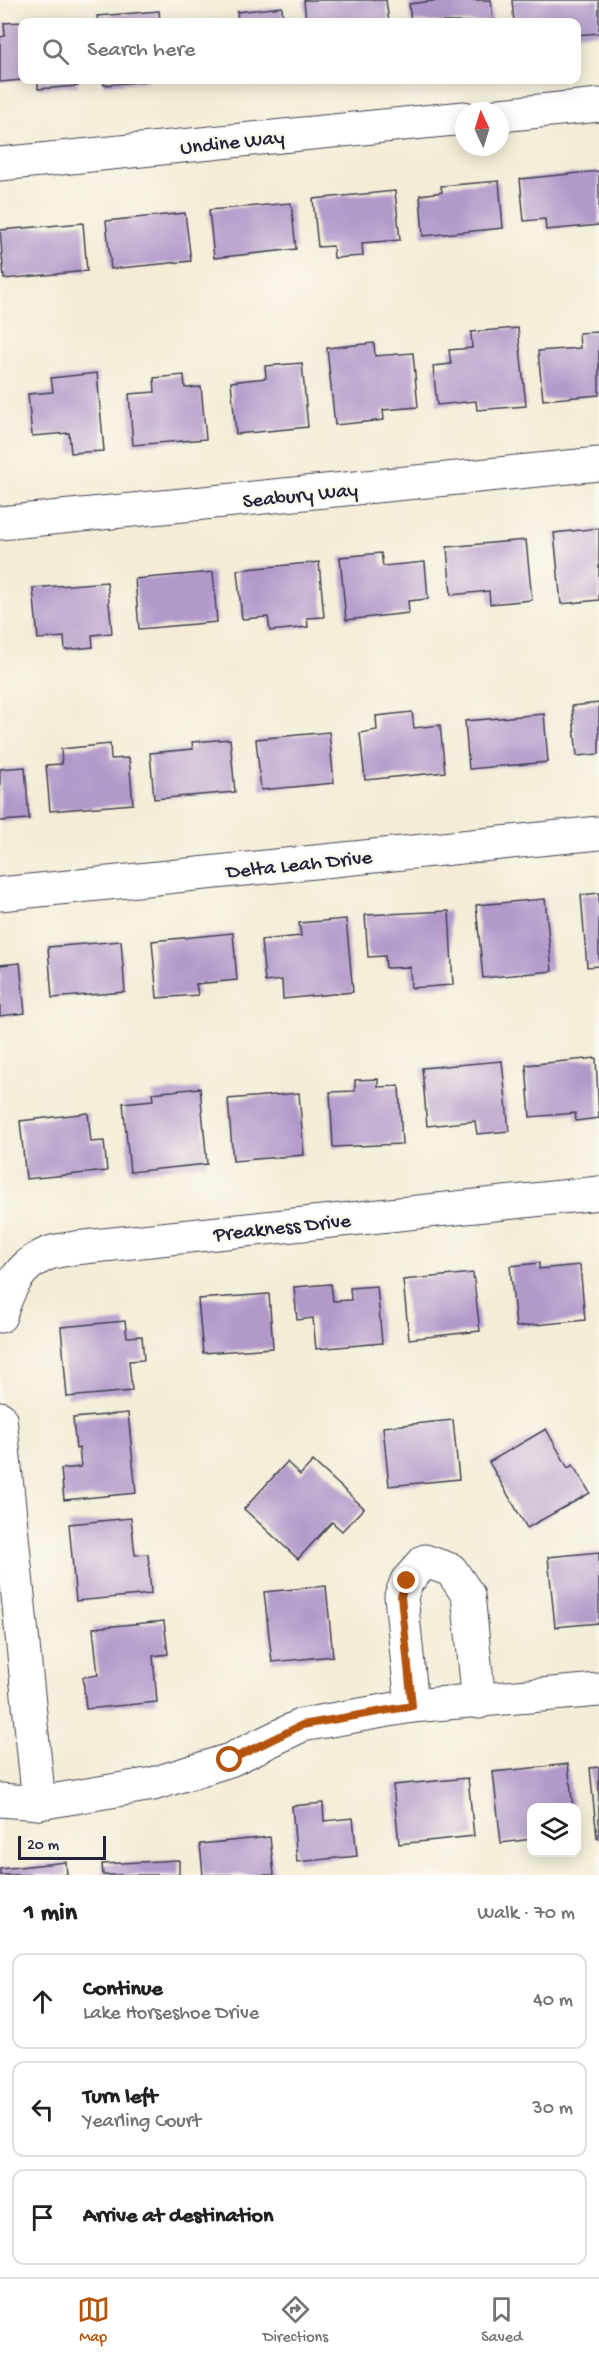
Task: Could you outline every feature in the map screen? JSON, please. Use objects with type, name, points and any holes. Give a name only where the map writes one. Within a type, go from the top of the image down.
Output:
[{"type":"street","points":[[509,114],[599,105]]},
{"type":"street","name":"Undine Way","points":[[0,164],[455,119]]},
{"type":"street","name":"Seabury Way","points":[[0,524],[599,464]]},
{"type":"street","name":"Delta Leah Drive","points":[[0,894],[599,833]]},
{"type":"street","name":"Preakness Drive","points":[[0,1316],[4,1301],[20,1272],[47,1254],[87,1247],[599,1193]]},
{"type":"street","points":[[0,1418],[39,1803]]},
{"type":"street","points":[[412,1706],[401,1596],[407,1581],[425,1561],[451,1570],[468,1595],[479,1702]]},
{"type":"street","points":[[0,1800],[39,1803],[153,1784],[230,1760],[302,1725],[412,1706],[599,1690]]},
{"type":"building","points":[[304,0],[386,0],[388,18],[306,18]]},
{"type":"building","points":[[442,0],[491,0],[493,18],[411,18],[409,4]]},
{"type":"building","points":[[512,0],[599,0],[599,33],[581,35],[581,18],[514,18]]},
{"type":"building","points":[[282,7],[283,18],[238,18],[237,12]]},
{"type":"building","points":[[159,11],[160,18],[97,18],[97,16]]},
{"type":"building","points":[[18,22],[18,80],[0,82],[0,37],[5,36],[4,23]]},
{"type":"building","points":[[38,84],[78,84],[78,86],[38,89]]},
{"type":"building","points":[[599,171],[599,225],[546,230],[545,219],[524,221],[520,179]]},
{"type":"building","points":[[499,181],[503,228],[423,236],[420,195],[442,192],[441,186]]},
{"type":"building","points":[[395,191],[400,240],[362,243],[363,256],[334,258],[333,246],[318,247],[313,199]]},
{"type":"building","points":[[291,203],[296,249],[214,258],[209,210]]},
{"type":"building","points":[[185,213],[191,261],[111,269],[106,221]]},
{"type":"building","points":[[83,223],[87,271],[4,279],[0,230]]},
{"type":"building","points":[[518,328],[526,406],[477,410],[476,401],[437,405],[433,366],[451,364],[449,350],[472,348],[471,332]]},
{"type":"building","points":[[599,332],[599,395],[543,400],[538,351],[580,348],[579,333]]},
{"type":"building","points":[[374,343],[375,356],[413,353],[418,407],[383,410],[384,420],[335,425],[327,348]]},
{"type":"building","points":[[302,363],[308,427],[236,434],[231,382],[266,378],[265,366]]},
{"type":"building","points":[[97,373],[104,451],[71,453],[69,433],[32,436],[28,394],[53,392],[51,378]]},
{"type":"building","points":[[184,375],[185,388],[201,387],[206,439],[133,445],[129,394],[155,392],[154,378]]},
{"type":"building","points":[[599,528],[599,600],[561,604],[554,533]]},
{"type":"building","points":[[526,540],[532,600],[490,604],[489,591],[451,595],[447,547]]},
{"type":"building","points":[[381,553],[383,566],[425,562],[428,599],[408,601],[409,613],[346,620],[340,557]]},
{"type":"building","points":[[319,562],[324,617],[307,618],[308,627],[270,631],[268,617],[242,619],[237,570]]},
{"type":"building","points":[[213,572],[217,622],[139,629],[135,579]]},
{"type":"building","points":[[107,582],[112,633],[92,635],[93,647],[65,650],[64,637],[38,639],[33,588]]},
{"type":"building","points":[[599,703],[599,754],[577,756],[572,706]]},
{"type":"building","points":[[412,712],[414,728],[440,725],[445,772],[365,780],[360,733],[377,730],[376,716]]},
{"type":"building","points":[[544,714],[548,762],[469,769],[465,721]]},
{"type":"building","points":[[329,732],[334,783],[261,790],[256,739]]},
{"type":"building","points":[[230,739],[235,792],[154,799],[150,753],[193,749],[192,742]]},
{"type":"building","points":[[110,744],[111,759],[129,758],[133,804],[50,811],[46,765],[62,764],[61,749]]},
{"type":"building","points":[[25,767],[29,819],[0,821],[0,769]]},
{"type":"building","points":[[599,893],[599,966],[587,967],[581,895]]},
{"type":"building","points":[[545,899],[552,971],[483,978],[476,905]]},
{"type":"building","points":[[449,911],[453,985],[411,988],[410,967],[386,968],[385,956],[368,957],[365,915]]},
{"type":"building","points":[[346,919],[353,992],[283,999],[282,980],[265,982],[261,940],[301,936],[299,923]]},
{"type":"building","points":[[233,933],[237,980],[196,984],[198,995],[157,998],[152,941]]},
{"type":"building","points":[[121,941],[125,992],[52,998],[48,947]]},
{"type":"building","points":[[20,963],[25,1013],[0,1016],[0,965]]},
{"type":"building","points":[[596,1058],[599,1118],[576,1121],[575,1113],[530,1117],[526,1065]]},
{"type":"building","points":[[502,1061],[509,1131],[477,1134],[475,1121],[427,1126],[422,1068]]},
{"type":"building","points":[[378,1079],[378,1087],[399,1086],[402,1144],[333,1147],[330,1092],[355,1091],[355,1080]]},
{"type":"building","points":[[200,1088],[207,1164],[130,1172],[123,1103],[153,1100],[152,1093]]},
{"type":"building","points":[[299,1093],[304,1155],[233,1161],[228,1099]]},
{"type":"building","points":[[88,1113],[91,1142],[104,1141],[107,1171],[26,1179],[20,1121]]},
{"type":"building","points":[[539,1263],[539,1269],[580,1265],[585,1320],[516,1327],[510,1266]]},
{"type":"building","points":[[473,1273],[480,1331],[409,1339],[403,1280]]},
{"type":"building","points":[[331,1284],[333,1301],[351,1300],[350,1288],[377,1286],[382,1343],[316,1349],[313,1318],[297,1320],[294,1287]]},
{"type":"building","points":[[269,1294],[273,1348],[203,1353],[198,1299]]},
{"type":"building","points":[[125,1321],[127,1337],[142,1336],[144,1360],[129,1361],[132,1391],[67,1397],[61,1327]]},
{"type":"building","points":[[128,1413],[136,1493],[64,1500],[61,1469],[81,1467],[79,1448],[76,1449],[73,1418]]},
{"type":"building","points":[[453,1420],[459,1479],[389,1486],[383,1427]]},
{"type":"building","points":[[546,1429],[568,1468],[573,1465],[590,1493],[527,1528],[489,1462]]},
{"type":"building","points":[[313,1461],[364,1508],[342,1531],[332,1522],[298,1559],[244,1509],[287,1462],[300,1475]]},
{"type":"building","points":[[131,1518],[135,1555],[148,1554],[151,1594],[76,1601],[69,1524]]},
{"type":"building","points":[[599,1552],[599,1623],[555,1627],[548,1557]]},
{"type":"building","points":[[326,1586],[333,1656],[272,1662],[264,1592]]},
{"type":"building","points":[[164,1621],[168,1654],[153,1656],[157,1702],[86,1709],[83,1677],[98,1675],[93,1628]]},
{"type":"building","points":[[568,1764],[572,1803],[527,1803],[527,1840],[501,1843],[493,1772]]},
{"type":"building","points":[[599,1767],[599,1838],[597,1838],[590,1768]]},
{"type":"building","points":[[468,1778],[474,1836],[399,1844],[393,1785]]},
{"type":"building","points":[[323,1803],[324,1821],[353,1818],[357,1856],[297,1862],[292,1806]]},
{"type":"building","points":[[270,1837],[274,1875],[203,1875],[200,1844]]},
{"type":"building","points":[[179,1860],[179,1875],[103,1875],[102,1864]]},
{"type":"building","points":[[66,1862],[67,1875],[0,1875],[0,1869]]},
{"type":"route","points":[[230,1760],[302,1725],[412,1706],[401,1596],[407,1581]]}]
